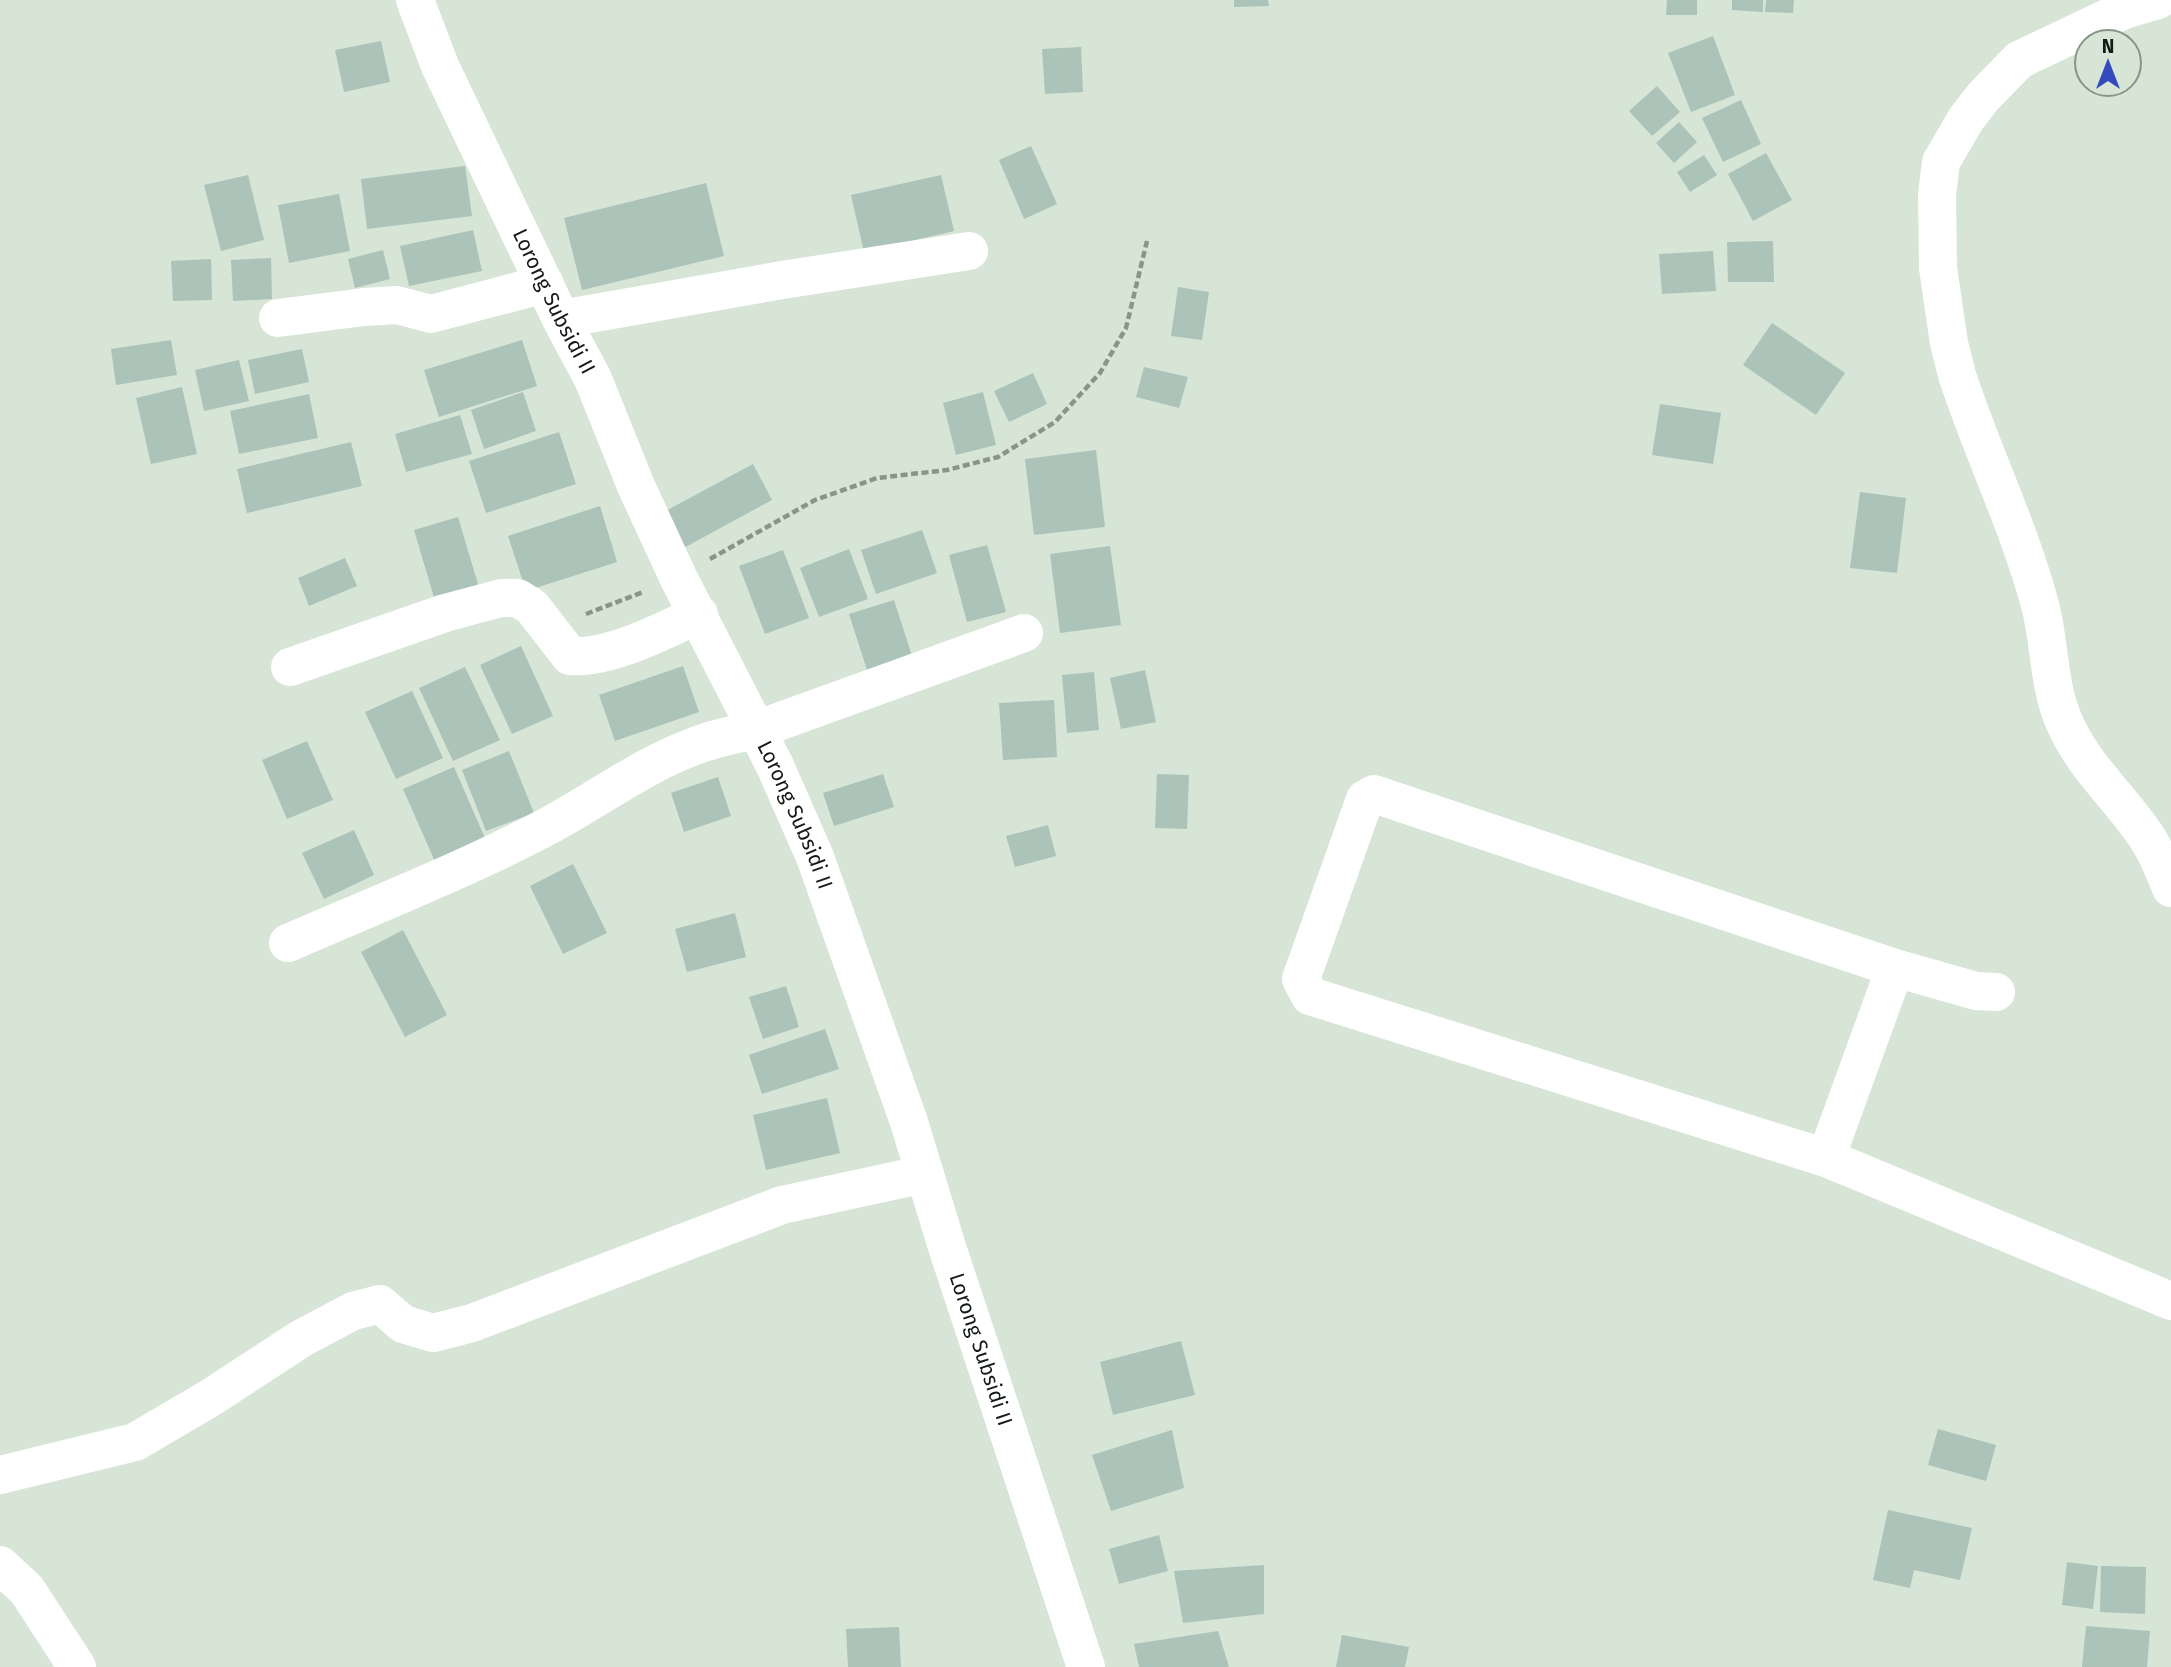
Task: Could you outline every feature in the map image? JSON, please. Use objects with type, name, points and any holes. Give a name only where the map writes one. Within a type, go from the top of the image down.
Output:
[{"type":"street","name":"Lorong Subsidi II","points":[[415,0],[440,66],[561,319],[593,379],[636,486],[679,579],[775,766],[815,857],[905,1110],[1086,1667]]},
{"type":"street","points":[[2158,0],[2124,10],[2019,60],[1965,119],[1941,162],[1937,195],[1938,268],[1949,343],[1957,375],[2040,605],[2062,719],[2082,755],[2146,836],[2169,878]]},
{"type":"street","points":[[561,319],[782,280],[969,251]]},
{"type":"street","points":[[278,318],[397,305],[431,314],[544,284]]},
{"type":"street","points":[[290,667],[445,613],[501,598],[518,598],[533,607],[570,656],[597,656],[662,632],[699,614]]},
{"type":"street","points":[[288,943],[549,825],[692,746],[756,730],[1024,633]]},
{"type":"street","points":[[1997,992],[1976,991],[1895,968],[1374,794],[1365,799],[1301,979],[1310,996],[1826,1158],[2171,1301]]},
{"type":"street","points":[[1826,1158],[1895,968]]},
{"type":"street","points":[[0,1475],[135,1442],[210,1398],[302,1338],[353,1311],[380,1304],[404,1324],[433,1333],[472,1323],[782,1205],[925,1174]]},
{"type":"street","points":[[0,1565],[27,1590],[77,1667]]},
{"type":"path","points":[[548,626],[679,579],[744,538],[815,500],[877,478],[947,470],[998,457],[1055,422],[1100,373],[1126,328],[1147,241]]},
{"type":"building","points":[[1234,0],[1268,0],[1269,6],[1234,7]]},
{"type":"building","points":[[1667,0],[1697,0],[1697,15],[1666,15]]},
{"type":"building","points":[[1732,0],[1763,0],[1763,12],[1732,10]]},
{"type":"building","points":[[1766,0],[1794,0],[1793,13],[1765,12]]},
{"type":"building","points":[[1713,36],[1735,95],[1691,112],[1668,53]]},
{"type":"building","points":[[381,41],[390,82],[344,92],[335,50]]},
{"type":"building","points":[[1081,47],[1083,92],[1045,94],[1042,49]]},
{"type":"building","points":[[1657,86],[1680,112],[1652,136],[1629,111]]},
{"type":"building","points":[[1741,100],[1761,144],[1723,162],[1702,118]]},
{"type":"building","points":[[1679,122],[1697,142],[1674,163],[1656,143]]},
{"type":"building","points":[[1031,146],[1057,204],[1024,219],[999,160]]},
{"type":"building","points":[[1766,153],[1792,200],[1753,221],[1728,174]]},
{"type":"building","points":[[1704,155],[1717,175],[1690,192],[1677,172]]},
{"type":"building","points":[[465,166],[472,216],[367,229],[361,179]]},
{"type":"building","points":[[248,175],[264,240],[221,251],[204,185]]},
{"type":"building","points":[[941,175],[954,231],[864,252],[851,195]]},
{"type":"building","points":[[706,183],[724,256],[582,290],[564,218]]},
{"type":"building","points":[[339,194],[350,251],[289,263],[278,205]]},
{"type":"building","points":[[473,230],[482,271],[409,286],[400,246]]},
{"type":"building","points":[[1773,241],[1774,282],[1728,282],[1727,242]]},
{"type":"building","points":[[383,250],[390,279],[355,288],[348,259]]},
{"type":"building","points":[[1713,251],[1716,291],[1662,294],[1659,254]]},
{"type":"building","points":[[271,258],[272,299],[233,301],[231,260]]},
{"type":"building","points":[[211,259],[212,300],[173,301],[171,261]]},
{"type":"building","points":[[1178,287],[1209,292],[1202,340],[1171,336]]},
{"type":"building","points":[[1772,323],[1845,373],[1816,415],[1743,365]]},
{"type":"building","points":[[171,340],[177,375],[116,385],[111,349]]},
{"type":"building","points":[[522,340],[537,386],[439,417],[424,370]]},
{"type":"building","points":[[302,349],[309,382],[255,394],[248,360]]},
{"type":"building","points":[[239,360],[249,401],[204,411],[195,370]]},
{"type":"building","points":[[1144,367],[1188,377],[1179,408],[1136,397]]},
{"type":"building","points":[[1033,373],[1047,404],[1009,422],[994,391]]},
{"type":"building","points":[[182,387],[197,454],[151,464],[136,398]]},
{"type":"building","points":[[523,392],[536,431],[484,449],[471,410]]},
{"type":"building","points":[[983,392],[996,445],[956,455],[943,403]]},
{"type":"building","points":[[309,394],[318,438],[239,454],[230,411]]},
{"type":"building","points":[[1660,404],[1721,413],[1713,464],[1652,455]]},
{"type":"building","points":[[460,415],[472,454],[406,472],[395,434]]},
{"type":"building","points":[[559,432],[576,484],[486,513],[469,461]]},
{"type":"building","points":[[351,442],[362,486],[247,513],[237,469]]},
{"type":"building","points":[[1096,450],[1105,527],[1034,535],[1025,459]]},
{"type":"building","points":[[753,464],[772,500],[680,550],[660,514]]},
{"type":"building","points":[[1860,492],[1906,498],[1897,573],[1850,568]]},
{"type":"building","points":[[600,506],[617,562],[526,591],[508,536]]},
{"type":"building","points":[[458,517],[480,591],[436,604],[414,530]]},
{"type":"building","points":[[922,530],[937,573],[876,594],[861,550]]},
{"type":"building","points":[[987,545],[1006,612],[967,622],[949,555]]},
{"type":"building","points":[[1110,546],[1121,625],[1060,633],[1050,554]]},
{"type":"building","points":[[849,549],[868,599],[819,617],[800,568]]},
{"type":"building","points":[[783,550],[809,618],[765,634],[739,566]]},
{"type":"building","points":[[345,558],[357,586],[309,606],[298,578]]},
{"type":"building","points":[[894,600],[913,659],[868,673],[849,614]]},
{"type":"building","points":[[521,646],[553,716],[512,734],[480,665]]},
{"type":"building","points":[[683,666],[699,712],[615,741],[599,695]]},
{"type":"building","points":[[465,667],[500,740],[453,761],[419,688]]},
{"type":"building","points":[[1145,670],[1156,722],[1121,729],[1110,678]]},
{"type":"building","points":[[1094,672],[1099,730],[1067,733],[1062,675]]},
{"type":"building","points":[[412,691],[443,758],[396,779],[365,712]]},
{"type":"building","points":[[1054,700],[1057,757],[1003,760],[999,703]]},
{"type":"building","points":[[307,741],[333,800],[287,819],[262,760]]},
{"type":"building","points":[[509,751],[534,813],[486,831],[462,770]]},
{"type":"building","points":[[454,767],[488,845],[437,866],[403,789]]},
{"type":"building","points":[[883,774],[894,807],[834,826],[823,793]]},
{"type":"building","points":[[1157,774],[1189,775],[1187,829],[1155,828]]},
{"type":"building","points":[[718,777],[731,816],[684,832],[671,793]]},
{"type":"building","points":[[1048,825],[1056,856],[1015,867],[1006,836]]},
{"type":"building","points":[[354,830],[374,875],[324,899],[302,853]]},
{"type":"building","points":[[573,864],[607,933],[563,954],[530,886]]},
{"type":"building","points":[[735,913],[746,957],[687,972],[675,929]]},
{"type":"building","points":[[403,930],[447,1015],[405,1037],[361,952]]},
{"type":"building","points":[[786,986],[799,1027],[763,1039],[749,997]]},
{"type":"building","points":[[825,1029],[839,1069],[762,1094],[749,1055]]},
{"type":"building","points":[[827,1098],[840,1153],[766,1170],[753,1115]]},
{"type":"building","points":[[1181,1341],[1195,1395],[1113,1415],[1100,1362]]},
{"type":"building","points":[[1938,1429],[1996,1445],[1986,1481],[1928,1465]]},
{"type":"building","points":[[1172,1430],[1184,1488],[1111,1511],[1092,1455]]},
{"type":"building","points":[[1888,1510],[1972,1528],[1960,1580],[1914,1570],[1910,1588],[1873,1580]]},
{"type":"building","points":[[1159,1535],[1168,1571],[1119,1584],[1109,1549]]},
{"type":"building","points":[[2067,1562],[2098,1566],[2093,1609],[2062,1605]]},
{"type":"building","points":[[1264,1565],[1264,1614],[1183,1623],[1174,1571]]},
{"type":"building","points":[[2101,1566],[2146,1567],[2145,1614],[2100,1612]]},
{"type":"building","points":[[2086,1626],[2150,1631],[2147,1667],[2082,1667]]},
{"type":"building","points":[[899,1627],[901,1667],[848,1667],[846,1629]]},
{"type":"building","points":[[1218,1631],[1229,1667],[1139,1667],[1134,1644]]},
{"type":"building","points":[[1342,1635],[1409,1647],[1405,1667],[1336,1667]]}]
